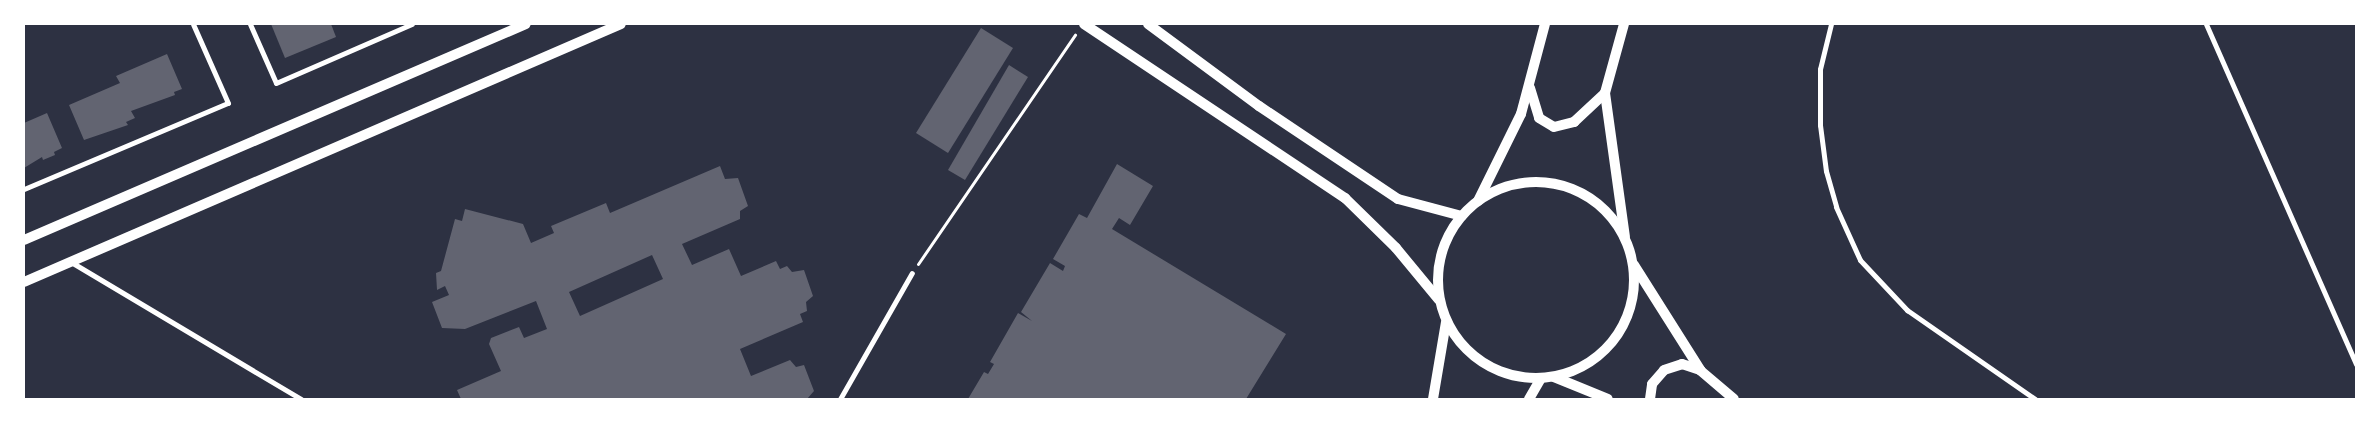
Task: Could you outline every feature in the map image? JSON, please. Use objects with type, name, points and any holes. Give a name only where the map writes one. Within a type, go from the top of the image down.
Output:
[{"type":"main road","points":[[24,240],[526,24]]},
{"type":"main road","points":[[24,282],[621,24]]},
{"type":"main road","points":[[1148,24],[1259,106],[1398,199],[1462,216]]},
{"type":"main road","points":[[1478,201],[1522,114],[1545,24]]},
{"type":"main road","points":[[1624,24],[1605,93],[1626,240],[1633,264],[1634,289],[1628,314],[1617,337],[1592,360],[1578,369],[1554,377],[1541,378],[1511,375],[1490,368],[1468,350],[1446,322],[1439,300],[1437,278],[1441,255],[1462,216],[1478,201],[1500,189],[1524,183],[1550,183],[1573,190],[1595,202],[1613,219],[1626,240]]},
{"type":"main road","points":[[1081,28],[1344,198],[1396,248],[1439,300]]},
{"type":"main road","points":[[1529,85],[1533,107],[1539,118],[1554,127],[1574,122],[1605,93]]},
{"type":"main road","points":[[1633,264],[1701,371],[1734,399]]},
{"type":"main road","points":[[1433,399],[1446,322]]},
{"type":"main road","points":[[1650,399],[1652,384],[1664,370],[1682,364],[1701,371]]},
{"type":"main road","points":[[1554,377],[1608,399]]},
{"type":"main road","points":[[1529,399],[1541,378]]},
{"type":"street","points":[[24,190],[228,103],[193,24]]},
{"type":"street","points":[[250,24],[276,83],[412,24]]},
{"type":"street","points":[[1831,24],[1820,70],[1822,134],[1826,171],[1836,207],[1860,260],[1914,315],[2035,399]]},
{"type":"street","points":[[2206,24],[2356,364]]},
{"type":"street","points":[[71,262],[301,399]]},
{"type":"street","points":[[840,399],[912,273]]},
{"type":"path","points":[[912,273],[1081,28]]},
{"type":"building","points":[[271,24],[331,24],[336,37],[285,58]]},
{"type":"building","points":[[981,28],[1013,48],[948,153],[916,133]]},
{"type":"building","points":[[167,54],[182,89],[174,92],[175,95],[131,111],[135,118],[126,122],[128,125],[84,140],[69,105],[120,83],[116,76]]},
{"type":"building","points":[[1009,65],[1028,77],[965,180],[948,170]]},
{"type":"building","points":[[47,113],[62,148],[54,152],[55,155],[43,160],[42,157],[24,168],[24,123]]},
{"type":"building","points":[[1117,164],[1153,186],[1130,225],[1119,218],[1112,229],[1286,334],[1246,399],[968,399],[984,372],[988,374],[994,364],[990,362],[1018,313],[1032,321],[1021,312],[1050,263],[1063,271],[1065,266],[1053,259],[1079,214],[1087,218]]},
{"type":"building","points":[[720,166],[725,179],[738,178],[748,206],[740,211],[740,219],[682,244],[692,265],[729,249],[741,276],[776,261],[780,269],[787,266],[792,272],[804,270],[813,296],[806,302],[807,311],[800,314],[803,322],[740,349],[751,376],[790,360],[796,367],[804,365],[814,391],[807,399],[461,399],[457,390],[501,371],[489,344],[491,338],[519,327],[524,338],[547,329],[536,301],[465,329],[442,328],[432,302],[449,295],[445,286],[437,290],[436,273],[441,271],[455,219],[462,221],[465,209],[523,224],[531,243],[554,233],[551,226],[606,203],[610,213]],"holes":[[[652,255],[663,279],[580,316],[569,292]]]}]
